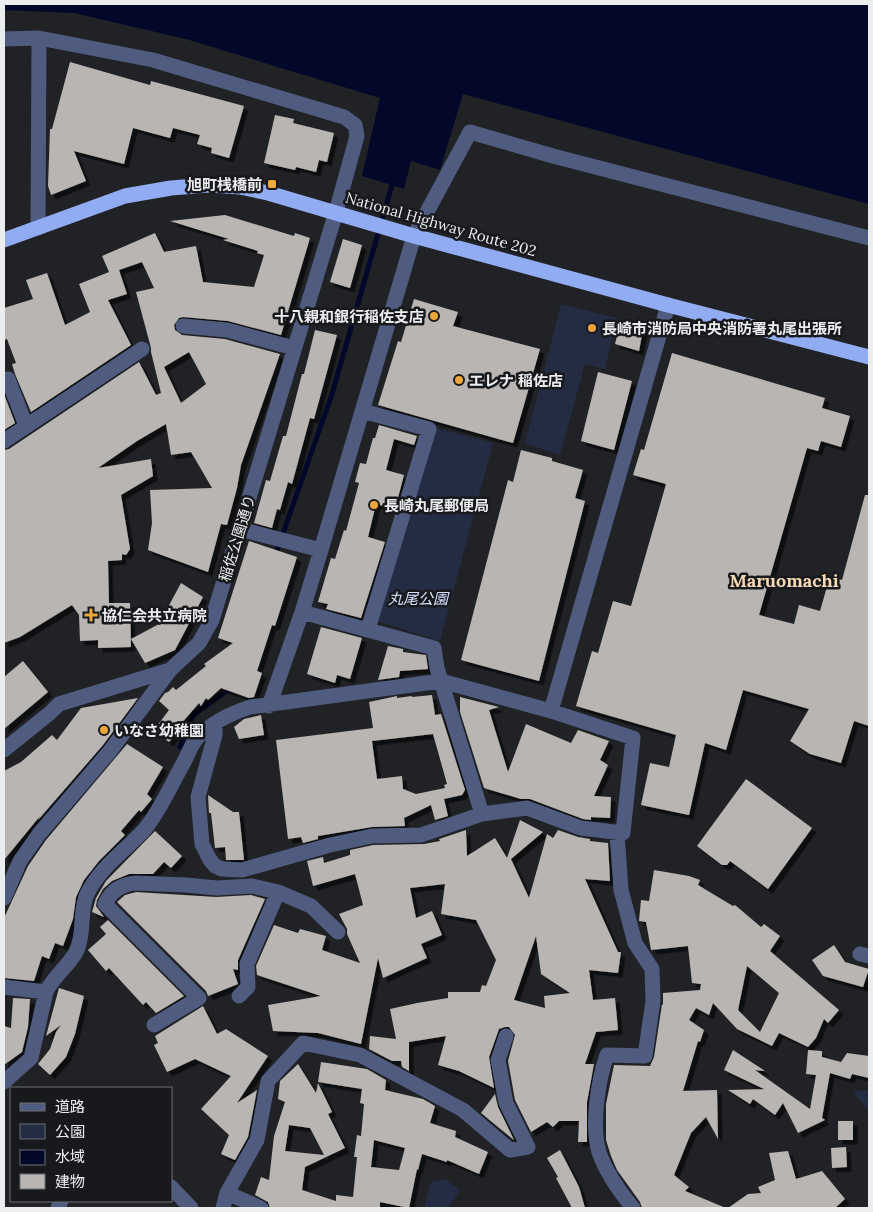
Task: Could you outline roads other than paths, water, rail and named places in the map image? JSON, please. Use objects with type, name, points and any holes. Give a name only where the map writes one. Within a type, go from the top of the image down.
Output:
[{"type":"highway","name":"National Highway Route 202","points":[[4,240],[125,196],[171,188],[208,185],[240,187],[268,193],[398,232],[668,305],[869,357]]},
{"type":"street","name":"稲佐公園通り","points":[[4,40],[39,38],[154,60],[344,117],[355,125],[357,136],[336,212],[212,620],[199,643],[170,670],[59,704],[4,750]]},
{"type":"street","points":[[38,228],[39,38]]},
{"type":"street","points":[[269,706],[302,612],[414,236],[470,132],[553,156],[869,238]]},
{"type":"street","points":[[551,711],[668,305]]},
{"type":"street","points":[[183,326],[226,330],[294,348]]},
{"type":"street","points":[[4,441],[142,349]]},
{"type":"street","points":[[4,380],[8,379],[26,426]]},
{"type":"street","points":[[362,411],[429,429],[368,629]]},
{"type":"street","points":[[240,529],[321,550]]},
{"type":"street","points":[[302,612],[434,648],[482,814]]},
{"type":"street","points":[[4,898],[20,861],[39,834],[110,751],[170,670]]},
{"type":"street","points":[[4,1082],[32,1058],[46,992],[50,983],[77,951],[80,942],[84,905],[99,875],[145,828],[166,795],[196,740],[215,725],[244,709],[442,681],[551,711],[633,738],[623,833],[581,828],[527,808],[482,814],[421,835],[372,836],[321,847],[242,870],[222,868],[215,866],[210,860],[202,844],[198,797],[215,736],[215,725]]},
{"type":"street","points":[[617,833],[621,890],[635,942],[652,969],[653,1001],[645,1056],[607,1055],[603,1067],[595,1115],[598,1151],[616,1189],[633,1208]]},
{"type":"street","points":[[154,1025],[199,998],[105,904],[110,895],[122,886],[136,883],[217,888],[252,886],[278,892],[311,906],[338,932]]},
{"type":"street","points":[[239,996],[248,987],[247,964],[278,892]]},
{"type":"street","points":[[4,987],[46,992]]},
{"type":"street","points":[[223,1208],[227,1193],[256,1140],[268,1081],[303,1043],[360,1055],[463,1110],[510,1150],[528,1147],[506,1104],[498,1060],[506,1036]]},
{"type":"street","points":[[172,1188],[191,1208]]},
{"type":"street","points":[[227,1193],[262,1208]]},
{"type":"water","points":[[4,4],[869,4],[869,204],[463,94],[440,170],[411,161],[404,189],[362,176],[380,98],[186,39],[74,13],[4,10]]},
{"type":"waterway","points":[[275,556],[332,394],[392,185]]},
{"type":"waterway","points":[[180,747],[193,715],[231,688],[232,685]]},
{"type":"place","name":"旭町桟橋前","points":[[272,184]]},
{"type":"place","name":"十八親和銀行稲佐支店","points":[[434,316]]},
{"type":"place","name":"長崎市消防局中央消防署丸尾出張所","points":[[592,328]]},
{"type":"place","name":"エレナ 稲佐店","points":[[459,380]]},
{"type":"place","name":"長崎丸尾郵便局","points":[[374,505]]},
{"type":"place","name":"協仁会共立病院","points":[[91,615]]},
{"type":"place","name":"いなさ幼稚園","points":[[104,730]]},
{"type":"district","name":"Maruomachi","points":[[784,580]]},
{"type":"park label","name":"丸尾公園","points":[[418,598]]}]
